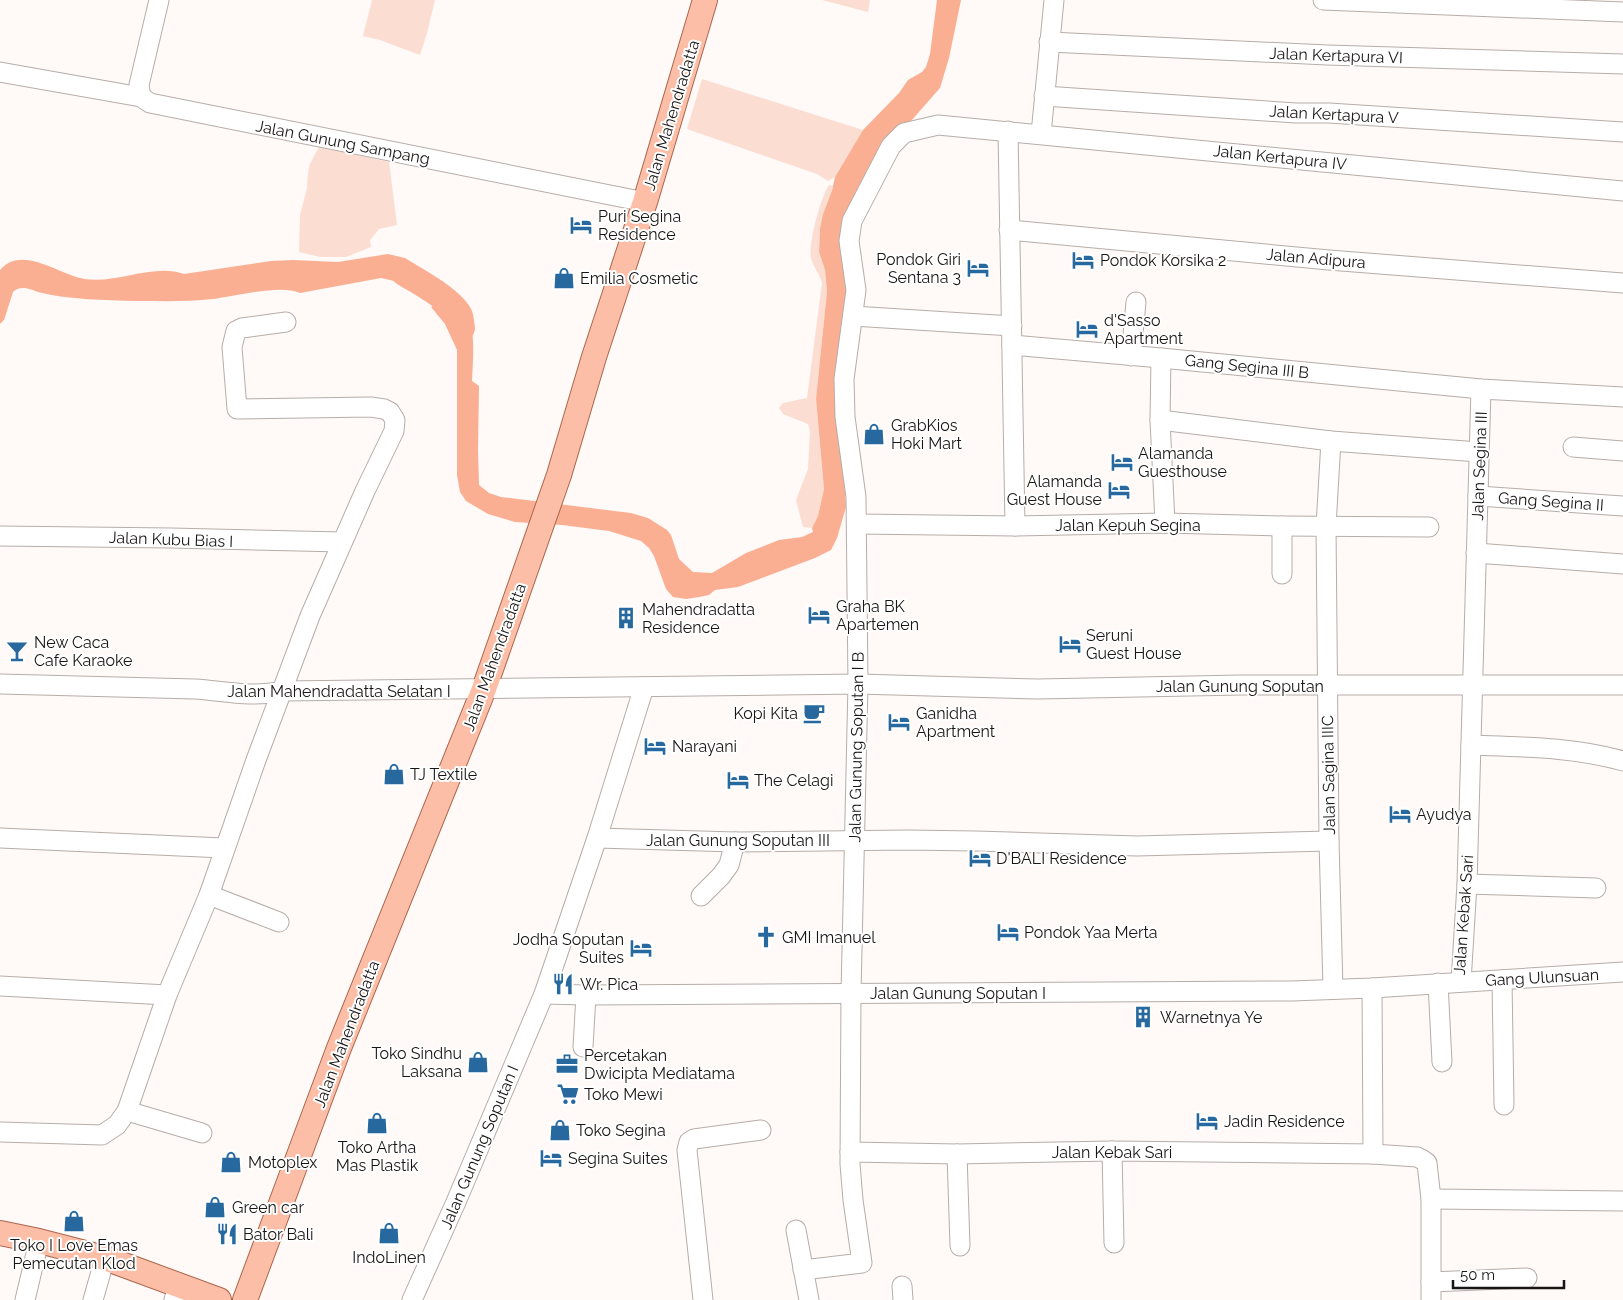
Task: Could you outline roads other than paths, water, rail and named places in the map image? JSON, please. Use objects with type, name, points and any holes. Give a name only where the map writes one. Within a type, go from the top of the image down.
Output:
[{"type":"main road","name":"Jalan Mahendradatta","points":[[244,1300],[339,1048],[484,690],[550,496],[559,475],[594,357],[645,202],[705,0]]},
{"type":"main road","points":[[0,1232],[105,1258],[176,1292],[206,1298]]},
{"type":"street","points":[[141,97],[139,85],[159,0]]},
{"type":"street","points":[[1041,134],[1054,0]]},
{"type":"street","points":[[1323,0],[1623,12]]},
{"type":"street","name":"Jalan Kertapura VI","points":[[1049,42],[1327,55],[1623,64]]},
{"type":"street","name":"Jalan Gunung Sampang","points":[[0,72],[141,97],[153,105],[645,202]]},
{"type":"street","name":"Jalan Kertapura V","points":[[1044,96],[1623,132]]},
{"type":"street","name":"Jalan Kertapura IV","points":[[938,125],[1623,191]]},
{"type":"street","name":"Jalan Gunung Soputan I B","points":[[803,1270],[862,1263],[853,1200],[850,1152],[850,994],[858,684],[856,497],[845,417],[844,379],[856,290],[849,241],[852,221],[891,146],[904,133],[938,125]]},
{"type":"street","points":[[1008,131],[1015,526]]},
{"type":"street","name":"Jalan Adipura","points":[[1009,230],[1339,260],[1623,283]]},
{"type":"street","points":[[1131,356],[1136,302]]},
{"type":"street","points":[[853,316],[1012,326]]},
{"type":"street","points":[[0,1132],[102,1135],[117,1125],[127,1111],[168,995],[209,895],[224,848],[310,616],[394,431],[395,420],[390,412],[371,407],[237,409],[232,347],[236,331],[242,328],[286,322]]},
{"type":"street","name":"Gang Segina III B","points":[[1012,346],[1161,358],[1481,389]]},
{"type":"street","points":[[1161,358],[1160,420],[1164,523]]},
{"type":"street","name":"Jalan Segina III","points":[[1473,684],[1481,389],[1623,397]]},
{"type":"street","points":[[1160,420],[1331,441],[1479,452]]},
{"type":"street","name":"Jalan Sagina IIIC","points":[[1331,441],[1326,526],[1329,840],[1333,989]]},
{"type":"street","points":[[1573,447],[1623,451]]},
{"type":"street","name":"Gang Segina II","points":[[1478,496],[1623,506]]},
{"type":"street","name":"Jalan Kepuh Segina","points":[[857,524],[1015,526],[1164,523],[1429,527]]},
{"type":"street","points":[[1282,526],[1282,574]]},
{"type":"street","name":"Jalan Kubu Bias I","points":[[0,536],[342,542]]},
{"type":"street","points":[[1476,553],[1623,564]]},
{"type":"street","name":"Jalan Mahendradatta Selatan I","points":[[0,684],[197,690],[261,694],[282,691],[858,684]]},
{"type":"street","name":"Jalan Gunung Soputan","points":[[858,684],[1038,689],[1241,685],[1623,685]]},
{"type":"street","name":"Jalan Kebak Sari","points":[[1372,988],[1461,982],[1467,884],[1473,684]]},
{"type":"street","name":"Jalan Gunung Soputan I","points":[[412,1300],[456,1202],[544,994],[597,838],[644,687]]},
{"type":"street","points":[[1471,745],[1551,748],[1604,756],[1623,761]]},
{"type":"street","points":[[0,838],[224,848]]},
{"type":"street","name":"Jalan Gunung Soputan III","points":[[597,838],[735,842],[854,840],[985,841],[1137,846],[1329,840]]},
{"type":"street","points":[[701,896],[729,865],[735,842]]},
{"type":"street","points":[[1467,884],[1596,888]]},
{"type":"street","points":[[209,895],[279,922]]},
{"type":"street","name":"Gang Ulunsuan","points":[[1461,982],[1623,972]]},
{"type":"street","points":[[1502,980],[1504,1105]]},
{"type":"street","points":[[1438,983],[1442,1062]]},
{"type":"street","points":[[0,986],[168,995]]},
{"type":"street","points":[[1372,988],[1373,1154]]},
{"type":"street","name":"Jalan Gunung Soputan I","points":[[544,994],[1282,991],[1372,988]]},
{"type":"street","points":[[583,1047],[586,995]]},
{"type":"street","points":[[127,1111],[202,1133]]},
{"type":"street","points":[[703,1300],[688,1150],[689,1142],[694,1139],[761,1130]]},
{"type":"street","points":[[1112,1151],[1114,1243]]},
{"type":"street","name":"Jalan Kebak Sari","points":[[850,1152],[957,1154],[1112,1151],[1373,1154],[1417,1157],[1427,1163],[1432,1199],[1431,1291]]},
{"type":"street","points":[[957,1154],[960,1246]]},
{"type":"street","points":[[1432,1199],[1623,1201]]},
{"type":"street","points":[[796,1230],[809,1300]]},
{"type":"street","points":[[25,1300],[39,1241]]},
{"type":"street","points":[[93,1300],[105,1258]]},
{"type":"street","points":[[1431,1291],[1527,1278]]},
{"type":"waterway","points":[[404,273],[451,304],[460,316],[462,328]]},
{"type":"place","name":"Puri Segina Residence","points":[[581,225]]},
{"type":"place","name":"Pondok Korsika 2","points":[[1083,260]]},
{"type":"place","name":"Pondok Giri Sentana 3","points":[[978,268]]},
{"type":"place","name":"Emilia Cosmetic","points":[[564,278]]},
{"type":"place","name":"d'Sasso Apartment","points":[[1087,329]]},
{"type":"place","name":"GrabKios Hoki Mart","points":[[874,434]]},
{"type":"place","name":"Alamanda Guesthouse","points":[[1122,462]]},
{"type":"place","name":"Alamanda Guest House","points":[[1119,490]]},
{"type":"place","name":"Graha BK Apartemen","points":[[819,615]]},
{"type":"place","name":"Mahendradatta Residence","points":[[626,618]]},
{"type":"place","name":"Seruni Guest House","points":[[1070,644]]},
{"type":"place","name":"New Caca Cafe Karaoke","points":[[17,651]]},
{"type":"place","name":"Kopi Kita","points":[[814,713]]},
{"type":"place","name":"Ganidha Apartment","points":[[899,722]]},
{"type":"place","name":"Narayani","points":[[655,746]]},
{"type":"place","name":"TJ Textile","points":[[394,774]]},
{"type":"place","name":"The Celagi","points":[[738,780]]},
{"type":"place","name":"Ayudya","points":[[1400,814]]},
{"type":"place","name":"D'BALI Residence","points":[[980,858]]},
{"type":"place","name":"Pondok Yaa Merta","points":[[1008,932]]},
{"type":"place","name":"GMI Imanuel","points":[[766,937]]},
{"type":"place","name":"Jodha Soputan Suites","points":[[641,948]]},
{"type":"place","name":"Wr. Pica","points":[[563,984]]},
{"type":"place","name":"Warnetnya Ye","points":[[1143,1017]]},
{"type":"place","name":"Toko Sindhu Laksana","points":[[478,1062]]},
{"type":"place","name":"Percetakan Dwicipta Mediatama","points":[[567,1064]]},
{"type":"place","name":"Toko Mewi","points":[[568,1094]]},
{"type":"place","name":"Jadin Residence","points":[[1207,1121]]},
{"type":"place","name":"Toko Artha Mas Plastik","points":[[377,1123]]},
{"type":"place","name":"Toko Segina","points":[[560,1130]]},
{"type":"place","name":"Segina Suites","points":[[551,1158]]},
{"type":"place","name":"Motoplex","points":[[231,1162]]},
{"type":"place","name":"Green car","points":[[215,1207]]},
{"type":"place","name":"Toko I Love Emas Pemecutan Klod","points":[[74,1221]]},
{"type":"place","name":"IndoLinen","points":[[389,1233]]},
{"type":"place","name":"Bator Bali","points":[[227,1234]]}]
